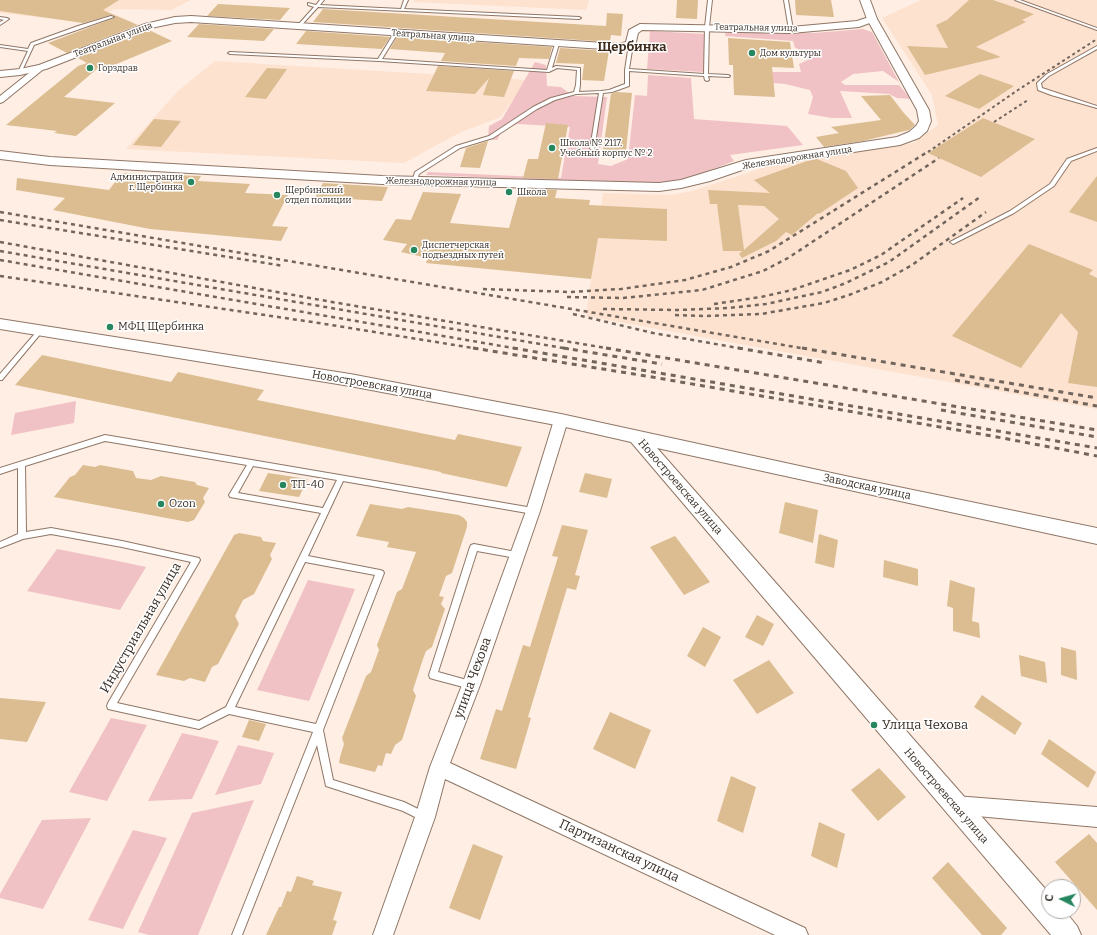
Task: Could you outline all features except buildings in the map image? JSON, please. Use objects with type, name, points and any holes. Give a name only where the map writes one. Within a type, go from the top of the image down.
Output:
[{"type":"main road","name":"Железнодорожная улица","points":[[0,155],[50,161],[157,168],[414,182],[659,187],[681,184],[705,178],[746,164],[900,141],[914,135],[922,128],[925,120],[923,110],[872,19],[865,0]]},
{"type":"street","name":"Театральная улица","points":[[0,100],[42,67],[163,22],[191,19],[613,47],[631,44],[633,32],[640,27],[707,27],[791,30],[859,24],[872,19]]},
{"type":"street","points":[[0,74],[20,72],[42,67]]},
{"type":"street","name":"Новостроевская улица","points":[[0,324],[350,380],[561,420],[637,437],[1068,935]]},
{"type":"street","name":"улица Чехова","points":[[383,935],[425,817],[440,767],[533,511],[561,420]]},
{"type":"street","name":"Заводская улица","points":[[637,437],[858,486],[1097,536]]},
{"type":"street","name":"Партизанская улица","points":[[440,767],[798,935]]},
{"type":"street","points":[[954,805],[1097,817]]},
{"type":"lane","points":[[298,27],[322,0]]},
{"type":"lane","points":[[402,10],[406,0]]},
{"type":"lane","points":[[707,80],[707,27],[710,0]]},
{"type":"lane","points":[[786,0],[791,30]]},
{"type":"lane","points":[[1017,0],[1097,29]]},
{"type":"lane","points":[[309,4],[316,6],[579,18]]},
{"type":"lane","points":[[20,72],[32,44],[112,17]]},
{"type":"lane","points":[[0,18],[7,19],[0,24]]},
{"type":"lane","points":[[379,60],[396,33]]},
{"type":"lane","points":[[549,71],[557,44]]},
{"type":"lane","points":[[414,182],[417,173],[458,147],[491,137],[535,108],[553,99],[576,93],[610,91],[627,85],[627,70],[631,44]]},
{"type":"lane","points":[[0,46],[30,50]]},
{"type":"lane","points":[[1097,47],[1048,75],[1039,83],[1040,89],[1046,92],[1097,107]]},
{"type":"lane","points":[[230,53],[379,60],[549,71],[556,67],[579,69],[576,93]]},
{"type":"lane","points":[[627,70],[728,76]]},
{"type":"lane","points":[[592,149],[601,92]]},
{"type":"lane","points":[[953,242],[1012,212],[1052,185],[1070,160],[1097,149]]},
{"type":"lane","points":[[0,378],[40,331]]},
{"type":"lane","points":[[0,471],[105,438],[533,511]]},
{"type":"lane","points":[[251,464],[233,495],[325,510]]},
{"type":"lane","points":[[21,465],[22,536]]},
{"type":"lane","points":[[318,729],[229,710],[341,479]]},
{"type":"lane","name":"Индустриальная улица","points":[[0,545],[22,536],[51,531],[196,560],[110,706],[199,726],[229,710]]},
{"type":"lane","points":[[471,685],[433,675],[474,547],[516,555]]},
{"type":"lane","points":[[237,935],[380,573],[302,558]]},
{"type":"lane","points":[[318,729],[329,783],[404,807],[425,817]]},
{"type":"shaded area","points":[[0,0],[191,0],[171,10],[114,9],[89,23],[0,13]]},
{"type":"shaded area","points":[[414,0],[589,0],[586,10],[413,2]]},
{"type":"shaded area","points":[[921,0],[1097,0],[1097,409],[586,316],[603,193],[671,195],[692,191],[772,165],[913,143],[938,125],[932,95],[882,18]]},
{"type":"shaded area","points":[[863,29],[872,32],[899,82],[883,71],[853,74],[841,82],[845,85],[899,85],[911,99],[897,98],[889,94],[840,91],[852,118],[832,118],[808,114],[813,97],[810,90],[785,84],[748,81],[749,72],[801,72],[799,64],[808,60],[802,50],[795,48],[793,41],[725,36],[726,31],[814,33]]},
{"type":"shaded area","points":[[650,31],[705,34],[704,72],[647,69]]},
{"type":"shaded area","points":[[215,61],[526,80],[501,117],[461,132],[404,163],[126,149],[178,91]]},
{"type":"shaded area","points":[[535,62],[546,65],[547,86],[561,87],[573,96],[607,97],[598,164],[611,166],[628,159],[635,95],[647,96],[648,75],[691,78],[694,119],[787,126],[803,145],[730,155],[734,161],[691,178],[657,184],[426,175],[428,172],[561,178],[570,127],[517,124],[502,131],[497,140],[488,139],[489,126],[502,119]]},
{"type":"shaded area","points":[[76,401],[74,423],[11,435],[15,413]]},
{"type":"shaded area","points":[[57,549],[146,567],[120,610],[27,591]]},
{"type":"shaded area","points":[[308,580],[355,589],[309,701],[257,690]]},
{"type":"shaded area","points":[[111,718],[147,725],[107,801],[69,792]]},
{"type":"shaded area","points":[[182,733],[219,741],[192,799],[148,801]]},
{"type":"shaded area","points":[[238,745],[274,753],[261,784],[215,795]]},
{"type":"shaded area","points":[[254,800],[198,935],[149,935],[138,932],[192,813]]},
{"type":"shaded area","points":[[91,818],[43,909],[0,898],[0,894],[42,820]]},
{"type":"shaded area","points":[[133,830],[167,838],[123,929],[88,920]]},
{"type":"railway","points":[[928,152],[1018,90],[1097,39]]},
{"type":"railway","points":[[994,122],[1028,100]]},
{"type":"railway","points":[[483,289],[570,292],[621,289],[685,280],[731,267],[769,251],[929,151]]},
{"type":"railway","points":[[567,297],[623,298],[702,290],[763,271],[788,258],[939,158]]},
{"type":"railway","points":[[603,309],[678,310],[729,308],[766,304],[822,292],[846,283],[889,262],[980,197]]},
{"type":"railway","points":[[714,304],[761,297],[792,290],[850,270],[881,255],[963,198]]},
{"type":"railway","points":[[0,212],[807,349]]},
{"type":"railway","points":[[675,315],[705,316],[761,314],[824,303],[849,295],[882,282],[912,265],[986,212]]},
{"type":"railway","points":[[0,220],[284,266]]},
{"type":"railway","points":[[0,242],[332,302],[612,349]]},
{"type":"railway","points":[[0,251],[566,349]]},
{"type":"railway","points":[[0,260],[519,349]]},
{"type":"railway","points":[[0,276],[319,323],[479,349]]},
{"type":"railway","points":[[573,314],[653,333],[744,349]]},
{"type":"railway","points":[[473,348],[652,377],[992,436],[1097,456]]},
{"type":"railway","points":[[513,348],[1097,448]]},
{"type":"railway","points":[[606,348],[1097,430]]},
{"type":"railway","points":[[738,348],[825,363]]},
{"type":"railway","points":[[802,348],[1097,398]]},
{"type":"railway","points":[[566,349],[662,364]]},
{"type":"railway","points":[[955,380],[1097,406]]},
{"type":"railway","points":[[941,410],[1097,437]]},
{"type":"place","name":"Дом культуры","points":[[752,53]]},
{"type":"place","name":"Горздрав","points":[[90,68]]},
{"type":"place","name":"Школа № 2117. Учебный корпус № 2","points":[[552,148]]},
{"type":"place","name":"Администрация г. Щербинка","points":[[191,182]]},
{"type":"place","name":"Школа","points":[[509,192]]},
{"type":"place","name":"Щербинский отдел полиции","points":[[277,195]]},
{"type":"place","name":"Диспетчерская подъездных путей","points":[[414,250]]},
{"type":"place","name":"МФЦ Щербинка","points":[[110,327]]},
{"type":"place","name":"ТП-40","points":[[283,485]]},
{"type":"place","name":"Ozon","points":[[161,504]]},
{"type":"place","name":"Улица Чехова","points":[[874,725]]},
{"type":"district","name":"Щербинка","points":[[632,47]]}]
